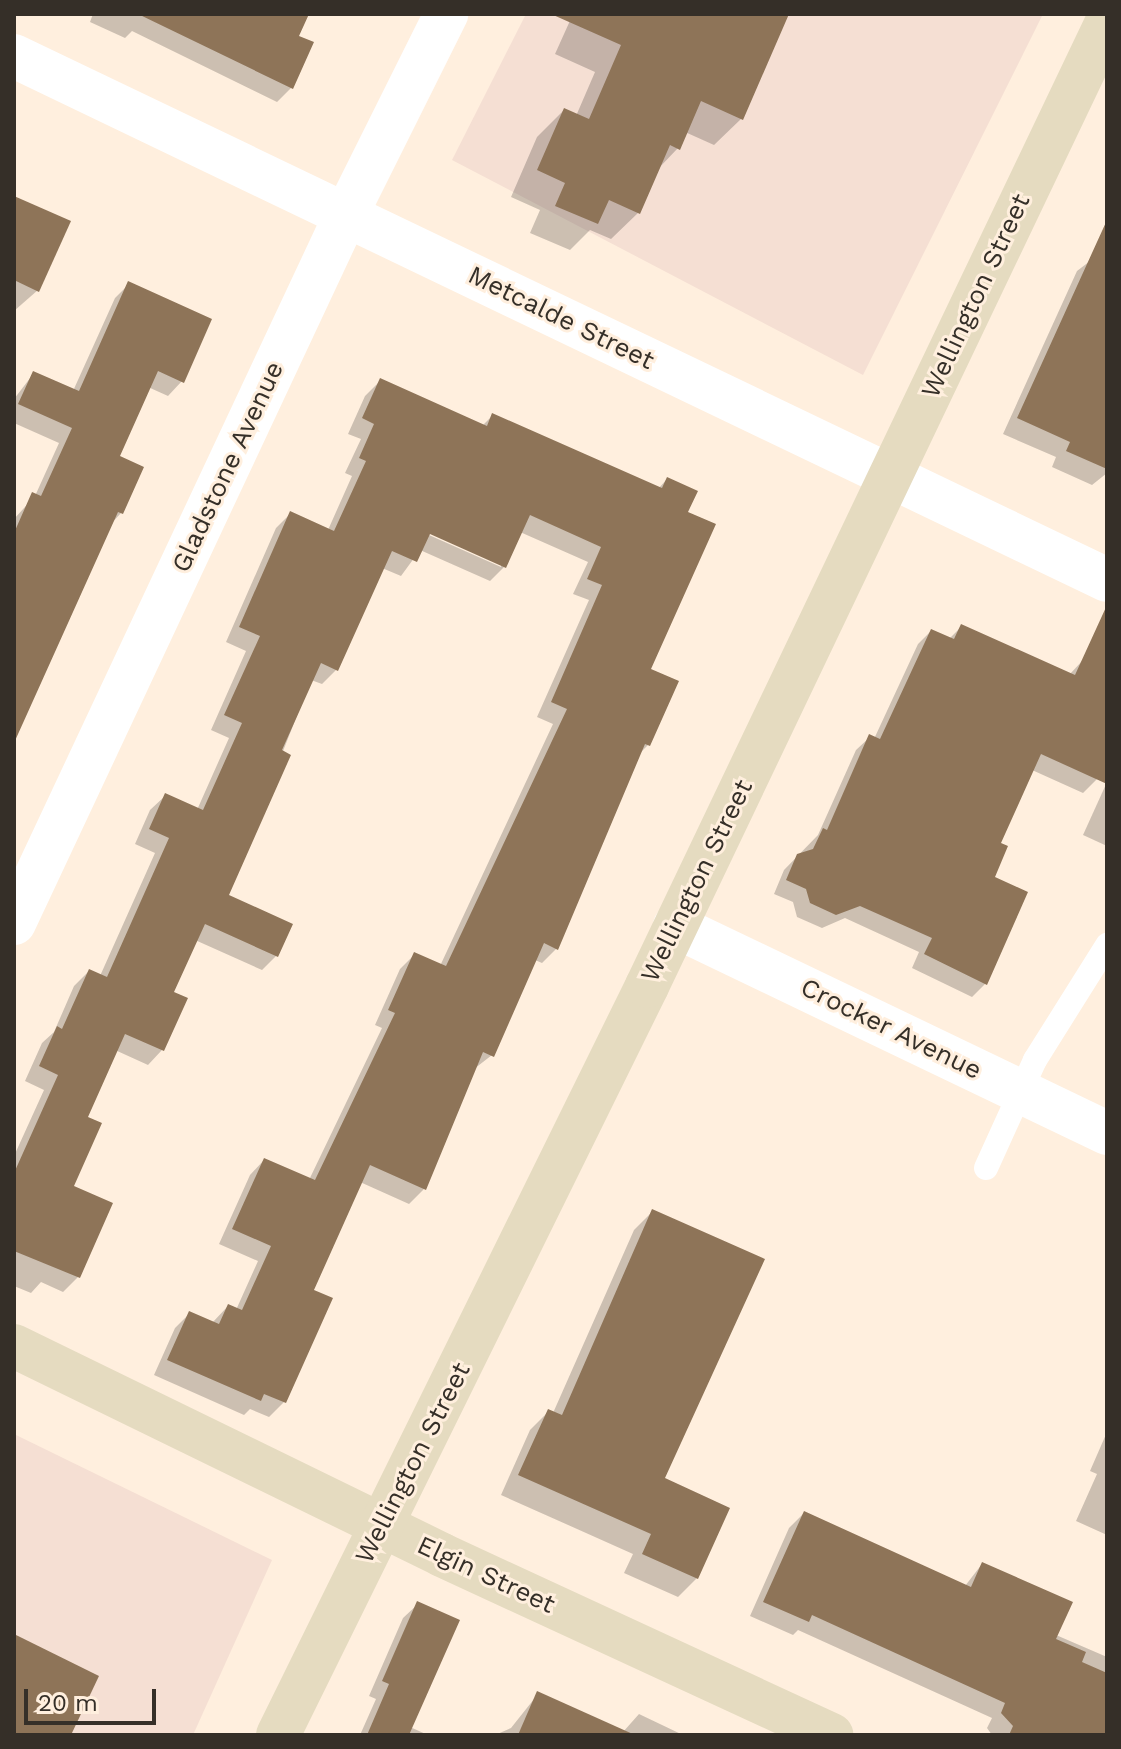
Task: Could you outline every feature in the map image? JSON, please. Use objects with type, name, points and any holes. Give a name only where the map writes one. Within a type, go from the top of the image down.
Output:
[{"type":"street","name":"Gladstone Avenue","points":[[14,923],[346,215],[446,14]]},
{"type":"street","name":"Wellington Street","points":[[278,1735],[341,1599],[384,1527],[675,926],[1107,22]]},
{"type":"street","name":"Metcalde Street","points":[[14,56],[1107,580]]},
{"type":"street","name":"Crocker Avenue","points":[[675,926],[1107,1133]]},
{"type":"street","name":"Elgin Street","points":[[14,1346],[384,1527],[831,1735]]},
{"type":"lane","points":[[986,1168],[1020,1091],[1078,984],[1107,945]]},
{"type":"shaded area","points":[[526,14],[1043,14],[863,375],[452,160]]},
{"type":"shaded area","points":[[14,1434],[272,1560],[193,1735],[14,1735]]},
{"type":"building","points":[[138,14],[309,14],[299,36],[314,42],[293,89]]},
{"type":"building","points":[[551,14],[789,14],[743,120],[701,101],[680,150],[670,145],[640,214],[609,200],[598,224],[555,206],[565,183],[537,170],[564,108],[589,119],[621,45]]},
{"type":"building","points":[[14,196],[71,221],[39,292],[14,280]]},
{"type":"building","points":[[1107,220],[1107,469],[1066,451],[1070,442],[1017,418]]},
{"type":"building","points":[[128,281],[212,319],[184,383],[158,371],[120,456],[144,467],[123,514],[118,512],[14,743],[14,533],[32,492],[41,496],[72,428],[18,404],[33,371],[79,391]]},
{"type":"building","points":[[380,378],[487,426],[492,413],[662,488],[667,477],[698,491],[688,512],[716,524],[651,669],[679,681],[650,746],[645,744],[558,950],[544,943],[494,1057],[483,1052],[426,1190],[370,1165],[314,1290],[333,1298],[286,1403],[264,1394],[261,1401],[167,1360],[189,1311],[219,1324],[228,1304],[242,1310],[271,1246],[232,1229],[264,1158],[315,1180],[395,1013],[388,1010],[414,952],[446,966],[567,709],[551,702],[602,585],[587,579],[601,547],[530,515],[506,568],[430,534],[417,562],[392,551],[338,671],[321,663],[282,750],[291,755],[229,895],[293,924],[278,957],[205,924],[174,992],[188,998],[164,1051],[125,1034],[88,1117],[102,1123],[74,1186],[113,1203],[80,1278],[14,1251],[14,1173],[58,1075],[39,1066],[57,1026],[62,1029],[89,969],[107,977],[169,838],[149,829],[165,793],[203,810],[242,723],[224,715],[260,636],[239,627],[290,511],[334,531],[366,461],[359,458],[374,424],[362,418]]},
{"type":"building","points":[[1107,605],[1107,784],[1041,754],[1001,843],[1008,846],[995,877],[1028,892],[987,985],[924,954],[932,938],[860,906],[836,915],[810,903],[806,889],[786,880],[797,854],[813,849],[823,828],[827,830],[869,734],[880,739],[931,629],[954,639],[961,624],[1075,675]]},
{"type":"building","points":[[652,1209],[765,1259],[665,1478],[730,1508],[698,1579],[642,1554],[651,1534],[518,1475],[548,1409],[562,1415]]},
{"type":"building","points":[[804,1511],[971,1587],[982,1562],[1073,1602],[1056,1639],[1086,1652],[1082,1662],[1107,1673],[1107,1735],[1009,1735],[1013,1726],[1001,1713],[1005,1703],[812,1615],[809,1622],[763,1602]]},
{"type":"building","points":[[417,1601],[460,1620],[409,1735],[367,1735],[389,1684],[382,1681]]},
{"type":"building","points":[[14,1634],[99,1676],[71,1735],[14,1735]]},
{"type":"building","points":[[537,1691],[635,1735],[518,1735]]}]
